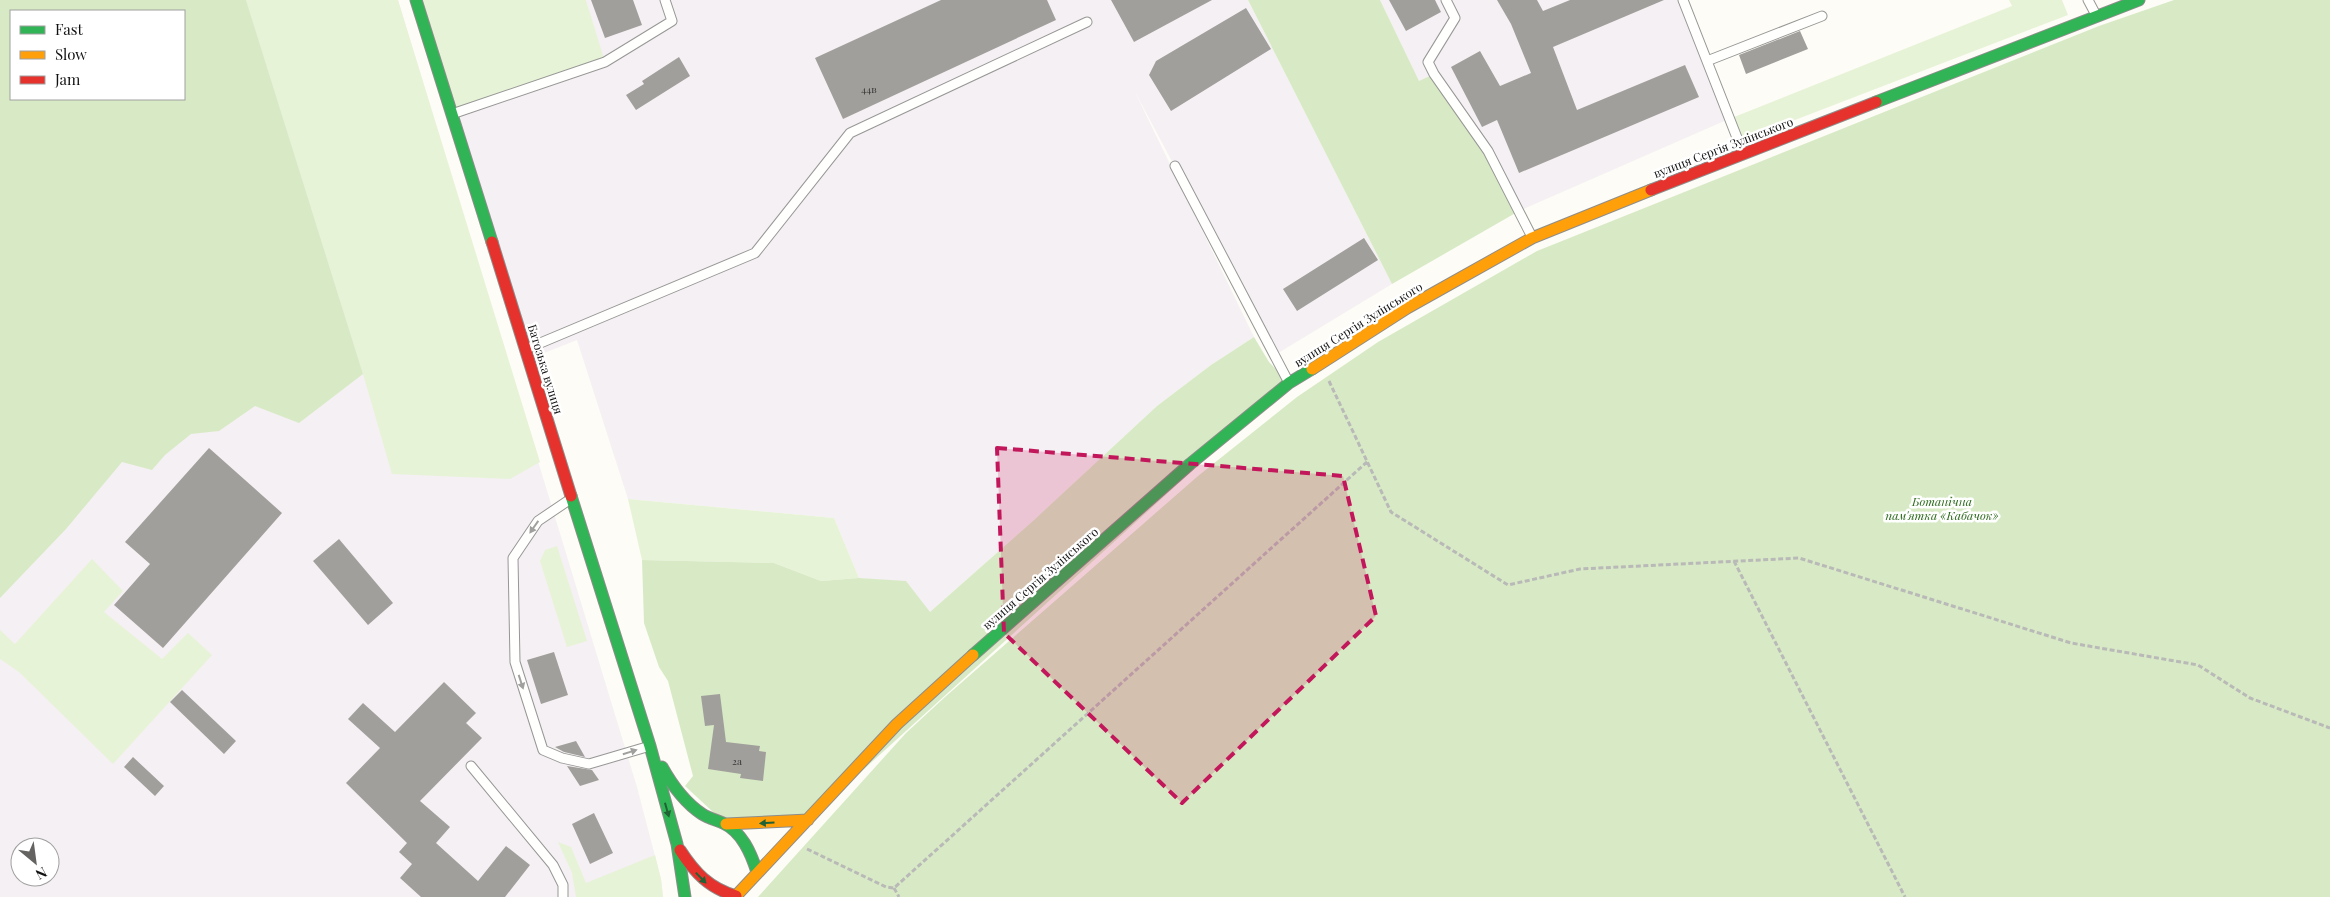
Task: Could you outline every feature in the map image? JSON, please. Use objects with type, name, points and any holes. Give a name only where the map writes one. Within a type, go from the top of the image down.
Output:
[{"type":"street","name":"Батозька вулиця","points":[[416,0],[650,746],[677,844],[685,897]]},
{"type":"street","name":"вулиця Сергія Зулінського","points":[[735,896],[897,724],[936,688],[1190,464],[1289,384],[1319,364],[1407,308],[1532,238],[1743,153],[2140,0]]},
{"type":"street","name":"Батозька вулиця","points":[[650,746],[672,784],[687,803],[704,816],[726,824],[744,840],[753,855],[757,872]]},
{"type":"street","name":"Батозька вулиця","points":[[726,824],[808,820]]},
{"type":"street","name":"Батозька вулиця","points":[[677,844],[700,878],[715,891],[735,896]]},
{"type":"lane","points":[[452,114],[605,62],[672,22],[664,0]]},
{"type":"lane","points":[[1446,0],[1455,18],[1428,62],[1434,74],[1488,151],[1532,238]]},
{"type":"lane","points":[[1683,0],[1743,153]]},
{"type":"lane","points":[[2088,0],[2096,16]]},
{"type":"lane","points":[[1707,61],[1822,16]]},
{"type":"lane","points":[[526,349],[755,253],[850,133],[1088,22]]},
{"type":"lane","points":[[1175,166],[1289,384]]},
{"type":"lane","points":[[572,498],[538,521],[513,558],[515,662],[543,750],[562,758],[589,764],[650,746]]},
{"type":"lane","points":[[471,766],[552,865],[563,885],[564,897]]},
{"type":"path","points":[[1319,364],[1340,402],[1391,512],[1508,585],[1580,569],[1799,558],[2070,643],[2198,665],[2250,698],[2330,728]]},
{"type":"path","points":[[788,840],[886,887],[894,888],[1368,461]]},
{"type":"path","points":[[1734,561],[1905,897]]},
{"type":"path","points":[[894,888],[899,897]]},
{"type":"highlighted area","points":[[997,448],[1343,476],[1376,616],[1182,803],[1004,633]]},
{"type":"shaded area","points":[[0,0],[398,0],[637,787],[661,879],[663,897],[0,897]]},
{"type":"shaded area","points":[[586,0],[1248,0],[1392,284],[1275,355],[1134,90],[1254,337],[1211,365],[1157,406],[1034,520],[929,613],[906,582],[859,578],[834,518],[628,499],[577,340],[529,359],[452,114],[604,62]]},
{"type":"shaded area","points":[[1380,0],[1683,0],[1729,119],[1519,211],[1433,74],[1419,82]]},
{"type":"green space","points":[[0,0],[246,0],[363,374],[299,423],[255,406],[219,431],[191,434],[165,455],[152,470],[122,462],[66,529],[0,598]]},
{"type":"green space","points":[[246,0],[398,0],[540,462],[510,479],[392,474],[363,374]]},
{"type":"green space","points":[[416,0],[586,0],[605,62],[452,114]]},
{"type":"green space","points":[[1248,0],[1380,0],[1419,81],[1434,74],[1488,151],[1519,211],[1392,284]]},
{"type":"green space","points":[[2009,0],[2062,0],[2068,15],[1738,142],[1729,119],[2012,6]]},
{"type":"green space","name":"Ботанічна пам'ятка «Кабачок»","points":[[2174,0],[2330,0],[2330,897],[758,897],[906,733],[945,697],[1198,476],[1297,397],[1378,342],[1537,251],[2099,26]]},
{"type":"green space","points":[[1254,337],[1269,362],[1289,383],[808,820],[726,824],[685,786],[693,776],[668,681],[659,667],[644,623],[642,560],[774,563],[821,581],[859,578],[906,581],[930,612],[1034,520],[1157,406],[1211,365]]},
{"type":"green space","points":[[628,499],[834,518],[859,578],[821,581],[774,563],[642,560]]},
{"type":"green space","points":[[557,546],[587,641],[567,647],[540,561],[545,550]]},
{"type":"green space","points":[[92,559],[123,591],[104,612],[162,659],[188,633],[212,655],[113,764],[19,672],[0,659],[0,630],[15,644]]},
{"type":"green space","points":[[558,842],[571,847],[586,883],[655,855],[663,897],[576,897],[572,873]]},
{"type":"building","points":[[591,0],[633,0],[642,25],[605,38]]},
{"type":"building","points":[[941,0],[1047,0],[1056,20],[843,119],[815,58]]},
{"type":"building","points":[[1111,0],[1212,0],[1134,42]]},
{"type":"building","points":[[1389,0],[1435,0],[1441,12],[1406,31]]},
{"type":"building","points":[[1497,0],[1537,0],[1543,11],[1570,0],[1664,0],[1553,47],[1577,110],[1685,65],[1699,97],[1519,173],[1497,120],[1482,127],[1451,67],[1480,51],[1500,86],[1531,73],[1511,24]]},
{"type":"building","points":[[1246,8],[1271,49],[1171,111],[1149,75],[1156,61]]},
{"type":"building","points":[[1800,31],[1808,49],[1746,74],[1739,55]]},
{"type":"building","points":[[679,57],[690,76],[636,110],[626,95],[644,84],[642,81]]},
{"type":"building","points":[[1364,238],[1378,260],[1297,311],[1283,289]]},
{"type":"building","points":[[209,448],[282,513],[163,648],[114,605],[150,564],[125,542]]},
{"type":"building","points":[[339,539],[393,603],[368,625],[313,561]]},
{"type":"building","points":[[554,652],[568,695],[541,704],[527,660]]},
{"type":"building","points":[[444,682],[476,713],[466,723],[482,738],[420,801],[450,827],[436,843],[478,881],[506,846],[530,865],[505,897],[421,897],[400,878],[412,864],[399,852],[407,843],[346,783],[380,748],[348,719],[363,703],[395,732]]},
{"type":"building","points":[[182,690],[236,741],[224,754],[170,702]]},
{"type":"building","points":[[720,694],[726,742],[760,746],[759,751],[766,752],[763,781],[740,778],[741,774],[708,769],[714,725],[705,726],[701,696]]},
{"type":"building","points":[[576,741],[585,757],[564,752],[555,747]]},
{"type":"building","points":[[133,757],[164,786],[155,796],[124,767]]},
{"type":"building","points":[[567,766],[592,770],[599,780],[580,786]]},
{"type":"building","points":[[594,813],[613,853],[590,864],[572,824]]},
{"type":"traffic: fast","points":[[416,0],[492,242]]},
{"type":"traffic: fast","points":[[1876,102],[2139,0]]},
{"type":"traffic: fast","points":[[973,655],[1190,464],[1289,383],[1312,369]]},
{"type":"traffic: fast","points":[[571,496],[650,746],[677,844],[685,897]]},
{"type":"traffic: fast","points":[[662,767],[684,799],[704,815],[730,827],[741,837],[757,872]]},
{"type":"traffic: slow","points":[[1312,369],[1407,308],[1532,238],[1651,190]]},
{"type":"traffic: slow","points":[[735,897],[897,724],[973,655]]},
{"type":"traffic: slow","points":[[726,824],[808,820]]},
{"type":"traffic: jam","points":[[1651,190],[1876,102]]},
{"type":"traffic: jam","points":[[492,242],[571,496]]},
{"type":"traffic: jam","points":[[680,850],[697,873],[710,884],[736,896]]}]
